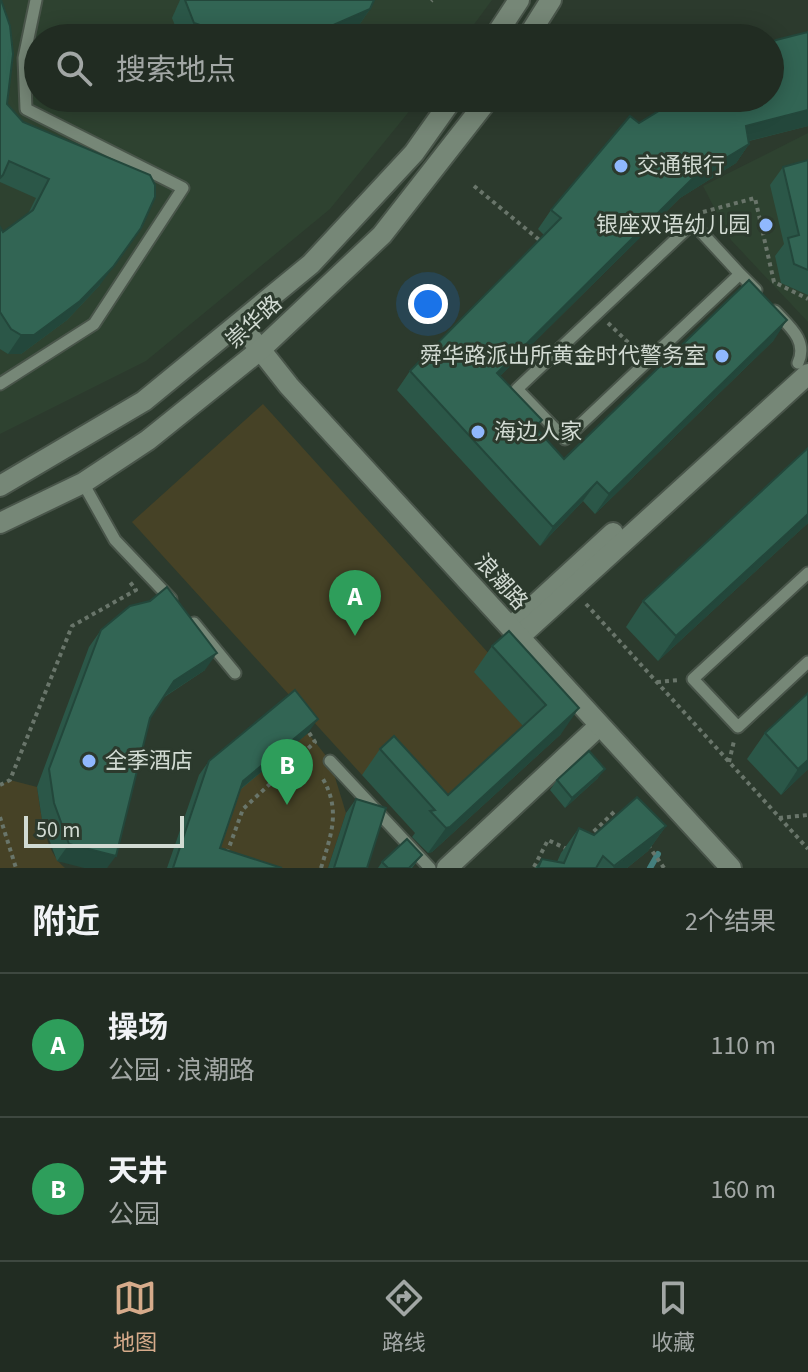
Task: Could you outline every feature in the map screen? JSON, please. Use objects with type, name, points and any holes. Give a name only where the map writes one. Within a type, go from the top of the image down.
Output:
[{"type":"main road","points":[[503,24],[519,0]]},
{"type":"main road","points":[[536,24],[551,0]]},
{"type":"main road","name":"崇华路","points":[[0,486],[144,401],[240,324],[311,264],[414,153],[443,112]]},
{"type":"main road","name":"崇华路","points":[[0,523],[83,483],[148,440],[260,350],[332,286],[382,235],[478,112]]},
{"type":"main road","name":"浪潮路","points":[[240,324],[514,633],[731,868]]},
{"type":"main road","points":[[514,633],[803,368]]},
{"type":"main road","points":[[447,868],[599,726]]},
{"type":"lane","points":[[31,24],[36,0]]},
{"type":"lane","points":[[0,384],[94,324],[183,188],[32,112]]},
{"type":"lane","points":[[740,274],[565,439],[517,389],[693,223],[802,340],[803,368]]},
{"type":"lane","points":[[83,483],[115,540],[177,605]]},
{"type":"lane","points":[[808,573],[693,679],[738,727],[808,662]]},
{"type":"lane","points":[[187,614],[235,673]]},
{"type":"lane","points":[[330,761],[430,868]]},
{"type":"path","points":[[598,313],[647,361]]},
{"type":"path","points":[[0,785],[10,780],[72,626],[136,590],[128,579]]},
{"type":"path","points":[[575,608],[583,600],[808,849]]},
{"type":"path","points":[[299,719],[330,761]]},
{"type":"path","points":[[729,762],[738,727]]},
{"type":"path","points":[[238,857],[226,853],[243,809],[315,742]]},
{"type":"path","points":[[303,754],[311,763]]},
{"type":"path","points":[[319,772],[332,795],[336,821],[321,868]]},
{"type":"path","points":[[581,843],[614,812],[625,823]]},
{"type":"path","points":[[779,818],[808,815]]},
{"type":"path","points":[[0,817],[16,868]]},
{"type":"path","points":[[534,867],[548,840],[573,851]]},
{"type":"path","points":[[647,844],[658,854],[664,868]]},
{"type":"shaded area","points":[[0,0],[492,0],[474,24],[24,24],[24,112],[409,112],[330,209],[146,361],[0,434]]},
{"type":"shaded area","name":"银座双语幼儿园","points":[[808,133],[808,322],[731,240],[703,186]]},
{"type":"shaded area","points":[[263,404],[491,656],[475,672],[528,731],[430,820],[376,762],[362,775],[132,522]]},
{"type":"shaded area","points":[[308,733],[330,761],[346,813],[328,868],[227,868],[210,862],[232,796]]},
{"type":"shaded area","points":[[10,780],[37,787],[48,841],[52,852],[65,868],[0,868],[0,785]]},
{"type":"building","points":[[0,0],[10,26],[13,54],[7,104],[23,122],[150,175],[155,185],[155,197],[141,228],[113,267],[80,301],[34,335],[21,335],[11,329],[0,312],[0,227],[3,232],[33,210],[49,179],[9,161],[0,178]]},
{"type":"building","points":[[185,0],[374,0],[370,9],[336,24],[194,23]]},
{"type":"building","points":[[808,32],[808,110],[746,126],[749,144],[693,178],[497,373],[542,420],[535,427],[564,459],[749,280],[787,320],[609,494],[597,482],[553,527],[410,371],[561,218],[551,210],[630,116],[639,123],[657,112],[784,112],[784,38]]},
{"type":"building","points":[[808,160],[808,270],[794,264],[788,238],[799,235],[783,167]]},
{"type":"building","points":[[808,448],[808,514],[676,636],[643,601]]},
{"type":"building","name":"全季酒店","points":[[167,587],[217,653],[174,681],[150,718],[116,856],[69,844],[54,803],[49,769],[101,630],[130,606],[150,601]]},
{"type":"building","points":[[509,631],[579,708],[446,828],[430,811],[435,810],[380,749],[394,736],[448,795],[546,705],[492,646]]},
{"type":"building","points":[[295,690],[318,719],[243,781],[220,848],[282,868],[173,868],[209,761]]},
{"type":"building","points":[[808,693],[808,760],[798,769],[765,733]]},
{"type":"building","points":[[589,751],[605,769],[572,798],[557,780]]},
{"type":"building","points":[[637,797],[666,826],[614,866],[603,856],[596,868],[538,868],[542,859],[564,863],[579,828],[594,835]]},
{"type":"building","points":[[356,799],[386,808],[367,868],[334,868]]},
{"type":"building","points":[[407,839],[422,855],[409,868],[388,868],[382,862]]},
{"type":"waterway","points":[[650,868],[658,854]]},
{"type":"place","name":"交通银行","points":[[621,166]]},
{"type":"place","name":"银座双语幼儿园","points":[[766,225]]},
{"type":"place","name":"舜华路派出所黄金时代警务室","points":[[722,356]]},
{"type":"place","name":"海边人家","points":[[478,432]]},
{"type":"place","name":"操场","points":[[355,636]]},
{"type":"place","name":"全季酒店","points":[[89,761]]},
{"type":"place","name":"天井","points":[[287,805]]}]
